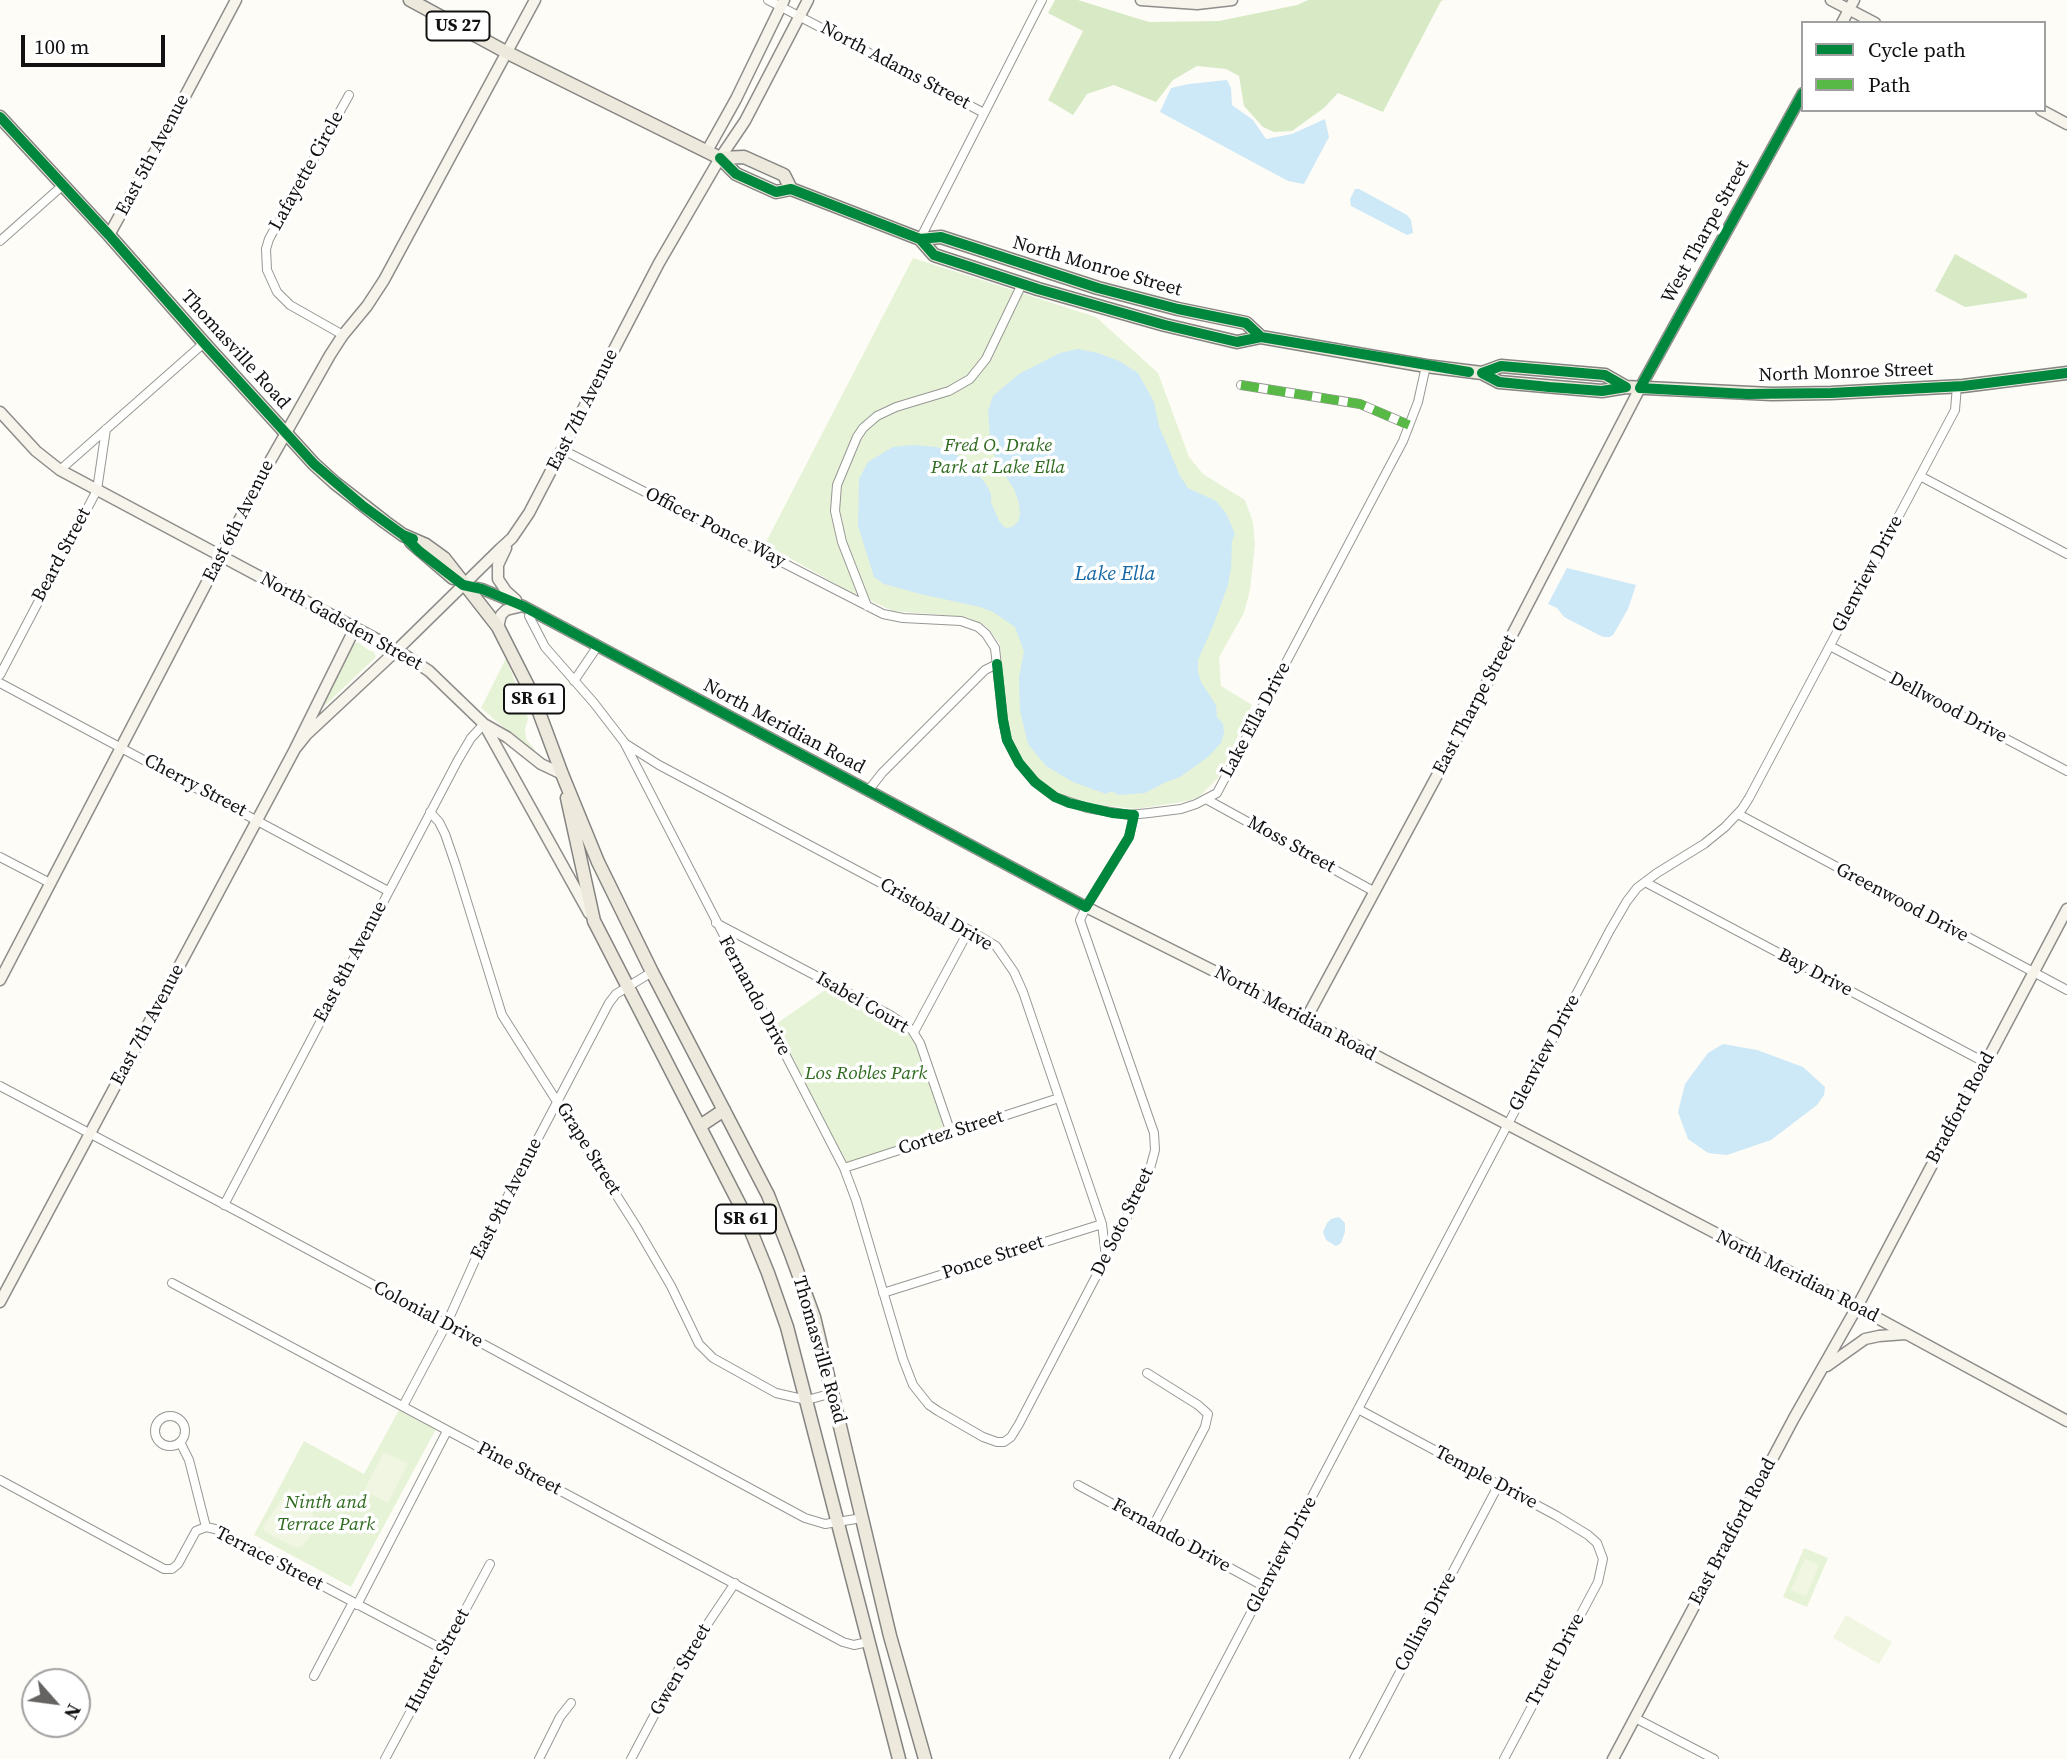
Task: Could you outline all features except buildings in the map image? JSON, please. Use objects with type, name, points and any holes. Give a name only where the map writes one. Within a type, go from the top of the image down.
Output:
[{"type":"main road","name":"North Monroe Street","points":[[410,0],[506,52],[707,151],[720,158],[736,174],[776,192],[791,189],[920,239],[941,237],[1031,267],[1178,309],[1245,323],[1261,337]]},
{"type":"main road","name":"Thomasville Road","points":[[0,117],[204,343],[335,483],[463,585],[498,627],[533,696],[598,862],[768,1195],[791,1254],[814,1317],[920,1758]]},
{"type":"main road","name":"North Monroe Street","points":[[720,158],[744,157],[784,175],[791,189]]},
{"type":"main road","name":"North Monroe Street","points":[[920,239],[934,255],[1022,284],[1165,325],[1237,342],[1261,337],[1482,373],[1501,366],[1605,375],[1626,387],[1772,394],[1957,386],[2067,373]]},
{"type":"main road","points":[[1022,284],[1031,267]]},
{"type":"main road","name":"Thomasville Road","points":[[562,774],[594,921],[742,1209],[787,1327],[898,1759]]},
{"type":"main road","points":[[700,1126],[724,1110]]},
{"type":"main road","points":[[874,1663],[895,1655]]},
{"type":"street","name":"East 5th Avenue","points":[[109,235],[236,0]]},
{"type":"street","name":"East 6th Avenue","points":[[0,980],[286,432],[343,335],[367,306],[391,269],[535,0]]},
{"type":"street","name":"North Adams Street","points":[[768,0],[782,3],[800,17],[984,113]]},
{"type":"street","name":"East 7th Avenue","points":[[295,749],[307,734],[512,538],[529,513],[563,450],[659,263],[720,158],[745,121],[808,0]]},
{"type":"street","points":[[920,239],[1042,0]]},
{"type":"street","points":[[1141,0],[1196,4],[1226,0]]},
{"type":"street","points":[[1832,0],[1852,5],[1872,21]]},
{"type":"street","points":[[707,151],[782,3]]},
{"type":"street","points":[[1843,21],[1852,5]]},
{"type":"street","points":[[741,88],[758,97]]},
{"type":"street","name":"Lafayette Circle","points":[[343,335],[290,304],[277,292],[267,270],[266,248],[349,95]]},
{"type":"street","name":"West Tharpe Street","points":[[1640,388],[1801,97]]},
{"type":"street","points":[[2045,112],[2067,124]]},
{"type":"street","points":[[0,241],[62,186]]},
{"type":"street","points":[[1022,284],[986,359],[970,379],[949,391],[877,415],[863,428],[837,485],[835,510],[842,542],[867,606],[896,617],[969,623],[978,627],[992,641],[1007,740],[1019,763],[1035,782],[1055,797],[1112,813],[1134,815],[1181,809],[1206,799]]},
{"type":"street","points":[[60,470],[204,343]]},
{"type":"street","name":"Lake Ella Drive","points":[[1206,799],[1217,793],[1227,776],[1403,441],[1418,402],[1426,366]]},
{"type":"street","points":[[1241,385],[1360,404],[1409,425]]},
{"type":"street","name":"Glenview Drive","points":[[1174,1759],[1626,901],[1644,882],[1704,844],[1738,814],[1749,798],[1955,410],[1957,386]]},
{"type":"street","name":"East Tharpe Street","points":[[1306,1019],[1497,664],[1640,388]]},
{"type":"street","name":"North Gadsden Street","points":[[0,412],[36,451],[60,470],[397,650],[429,671],[484,724],[594,921]]},
{"type":"street","name":"Beard Street","points":[[0,675],[97,490],[106,429]]},
{"type":"street","name":"Officer Ponce Way","points":[[563,450],[867,606]]},
{"type":"street","points":[[1920,476],[2067,554]]},
{"type":"street","name":"North Meridian Road","points":[[512,538],[498,565],[498,579],[506,591],[527,608]]},
{"type":"street","name":"North Meridian Road","points":[[463,585],[482,589],[527,608],[1086,907],[1857,1307],[2067,1421]]},
{"type":"street","points":[[498,627],[501,615],[506,610],[527,608]]},
{"type":"street","name":"Fernando Drive","points":[[527,608],[545,647],[624,742],[844,1168],[903,1359],[914,1385],[921,1396],[938,1411],[983,1437],[997,1443],[1004,1442]]},
{"type":"street","name":"East 7th Avenue","points":[[0,1301],[295,749],[355,628]]},
{"type":"street","name":"Dellwood Drive","points":[[1830,646],[2067,771]]},
{"type":"street","points":[[574,681],[597,647]]},
{"type":"street","points":[[868,791],[882,773],[985,670],[997,664]]},
{"type":"street","name":"Cherry Street","points":[[0,683],[388,891]]},
{"type":"street","points":[[484,724],[507,737],[541,764],[562,774]]},
{"type":"street","name":"East 8th Avenue","points":[[224,1205],[458,760],[471,738],[484,724]]},
{"type":"street","name":"Cristobal Drive","points":[[624,742],[659,765],[996,946],[1014,972],[1023,992],[1102,1224],[1106,1258]]},
{"type":"street","name":"Moss Street","points":[[1206,799],[1375,892]]},
{"type":"street","name":"Grape Street","points":[[430,812],[439,822],[452,855],[502,1015],[671,1286],[699,1344],[713,1357],[776,1393],[807,1400],[833,1393]]},
{"type":"street","name":"Greenwood Drive","points":[[1738,814],[2067,990]]},
{"type":"street","points":[[1086,907],[1129,837],[1134,815]]},
{"type":"street","points":[[0,857],[50,883]]},
{"type":"street","name":"Bay Drive","points":[[1644,882],[1986,1063]]},
{"type":"street","name":"De Soto Street","points":[[1004,1442],[1011,1437],[1019,1424],[1148,1176],[1155,1146],[1154,1133],[1080,920],[1086,907]]},
{"type":"street","name":"Bradford Road","points":[[1857,1307],[2067,909]]},
{"type":"street","name":"Isabel Court","points":[[716,923],[890,1015],[914,1032],[951,1133]]},
{"type":"street","points":[[914,1032],[969,930]]},
{"type":"street","name":"East 9th Avenue","points":[[403,1406],[446,1325],[481,1247],[609,1003],[627,986],[652,972]]},
{"type":"street","name":"Colonial Drive","points":[[0,1086],[805,1518],[825,1524],[862,1518]]},
{"type":"street","name":"Cortez Street","points":[[844,1168],[1059,1098]]},
{"type":"street","name":"Ponce Street","points":[[883,1293],[1102,1224]]},
{"type":"street","name":"Pine Street","points":[[172,1283],[843,1642],[854,1645],[868,1642]]},
{"type":"street","name":"East Bradford Road","points":[[1613,1759],[1857,1307]]},
{"type":"street","points":[[1822,1370],[1865,1339],[1905,1334]]},
{"type":"street","points":[[1147,1373],[1208,1414],[1206,1427],[1153,1526]]},
{"type":"street","name":"Temple Drive","points":[[1358,1409],[1588,1535],[1597,1544],[1602,1559]]},
{"type":"street","points":[[314,1676],[447,1431]]},
{"type":"street","points":[[180,1442],[189,1460],[206,1527]]},
{"type":"street","name":"Terrace Street","points":[[0,1480],[164,1569],[172,1569],[178,1564],[196,1531],[206,1527],[215,1529],[444,1650]]},
{"type":"street","name":"Collins Drive","points":[[1354,1759],[1499,1484]]},
{"type":"street","name":"Fernando Drive","points":[[1078,1485],[1265,1587]]},
{"type":"street","name":"Truett Drive","points":[[1504,1759],[1598,1582],[1602,1559]]},
{"type":"street","name":"Hunter Street","points":[[385,1759],[490,1564]]},
{"type":"street","name":"Gwen Street","points":[[631,1759],[684,1659],[735,1583]]},
{"type":"street","points":[[539,1759],[560,1717],[571,1703]]},
{"type":"street","points":[[1635,1718],[1714,1759]]},
{"type":"green space","points":[[1055,0],[1078,0],[1149,22],[1219,21],[1297,5],[1308,0],[1444,0],[1441,1],[1383,112],[1338,93],[1324,108],[1292,131],[1274,132],[1263,127],[1244,106],[1239,76],[1226,69],[1197,66],[1173,80],[1156,102],[1114,85],[1087,94],[1073,115],[1048,100],[1083,31],[1048,13]]},
{"type":"green space","points":[[1955,254],[2027,294],[2027,298],[1965,307],[1935,291]]},
{"type":"green space","name":"Lake Ella","points":[[913,258],[1096,317],[1158,373],[1189,457],[1203,474],[1245,500],[1253,522],[1255,545],[1250,590],[1244,613],[1219,657],[1221,686],[1252,705],[1219,777],[1200,796],[1188,801],[1136,809],[1075,800],[1055,791],[1035,776],[1022,758],[1008,729],[1000,644],[986,626],[967,617],[893,611],[843,588],[765,544]]},
{"type":"green space","points":[[358,642],[374,652],[376,657],[317,713],[353,645]]},
{"type":"green space","points":[[506,658],[525,708],[528,719],[526,739],[536,751],[534,753],[481,708]]},
{"type":"green space","name":"Los Robles Park","points":[[828,988],[897,1023],[914,1039],[942,1114],[941,1132],[849,1163],[844,1161],[776,1024]]},
{"type":"green space","name":"Ninth and Terrace Park","points":[[399,1410],[436,1429],[351,1587],[254,1535],[304,1441],[364,1474]]},
{"type":"green space","points":[[384,1452],[408,1464],[388,1503],[364,1490]]},
{"type":"green space","points":[[289,1488],[308,1502],[314,1517],[311,1535],[302,1547],[296,1548],[265,1532],[263,1527]]},
{"type":"green space","points":[[1804,1548],[1828,1558],[1807,1607],[1783,1597]]},
{"type":"green space","points":[[1805,1559],[1819,1565],[1806,1597],[1791,1590]]},
{"type":"green space","points":[[1846,1615],[1892,1642],[1879,1664],[1833,1638]]},
{"type":"water","points":[[1227,80],[1231,88],[1232,105],[1253,120],[1266,139],[1292,134],[1325,119],[1329,137],[1304,184],[1288,181],[1160,112],[1171,88]]},
{"type":"water","points":[[1355,189],[1407,215],[1411,220],[1413,233],[1407,235],[1351,206],[1350,199]]},
{"type":"water","name":"Lake Ella","points":[[1078,349],[1119,361],[1138,373],[1154,402],[1159,426],[1180,476],[1188,488],[1216,501],[1226,513],[1235,534],[1228,585],[1198,660],[1201,682],[1216,705],[1217,717],[1223,724],[1221,743],[1208,757],[1180,777],[1145,793],[1118,795],[1112,791],[1106,794],[1073,782],[1046,766],[1028,744],[1020,711],[1019,678],[1024,651],[1015,627],[993,612],[980,607],[884,584],[874,577],[858,526],[859,479],[868,462],[893,447],[914,445],[937,447],[968,462],[986,484],[999,521],[1005,528],[1012,527],[1018,522],[1019,503],[1014,489],[996,461],[990,438],[988,411],[993,396],[1019,374],[1060,353]]},
{"type":"water","points":[[1567,568],[1636,585],[1628,609],[1613,635],[1603,637],[1564,617],[1557,608],[1548,604]]},
{"type":"water","points":[[1723,1044],[1757,1050],[1803,1067],[1825,1087],[1824,1095],[1817,1105],[1771,1140],[1727,1155],[1708,1153],[1688,1139],[1678,1112],[1685,1084],[1708,1053]]},
{"type":"water","points":[[1339,1217],[1345,1223],[1345,1232],[1341,1243],[1336,1246],[1326,1240],[1323,1232],[1331,1219]]},
{"type":"marked path","points":[[1241,385],[1360,404],[1409,425]]},
{"type":"cycle path","points":[[1801,97],[1640,388],[1747,394],[1831,393],[1963,386],[2067,373]]},
{"type":"cycle path","points":[[0,117],[314,464],[363,506],[403,535],[413,539]]},
{"type":"cycle path","points":[[720,158],[736,174],[776,192],[791,189],[920,239],[941,237],[1098,288],[1246,323],[1261,337]]},
{"type":"cycle path","points":[[920,239],[934,255],[1038,289],[1165,325],[1237,342],[1261,337],[1469,372]]},
{"type":"cycle path","points":[[1482,373],[1501,366],[1605,375],[1626,387]]},
{"type":"cycle path","points":[[1482,373],[1499,382],[1549,387],[1602,391],[1626,387]]},
{"type":"cycle path","points":[[403,535],[463,585],[482,589],[523,606],[1086,907],[1129,837],[1134,815],[1069,803],[1055,797],[1035,782],[1019,763],[1007,740],[997,664]]},
{"type":"park label","name":"Fred O. Drake Park at Lake Ella","points":[[998,457]]}]
